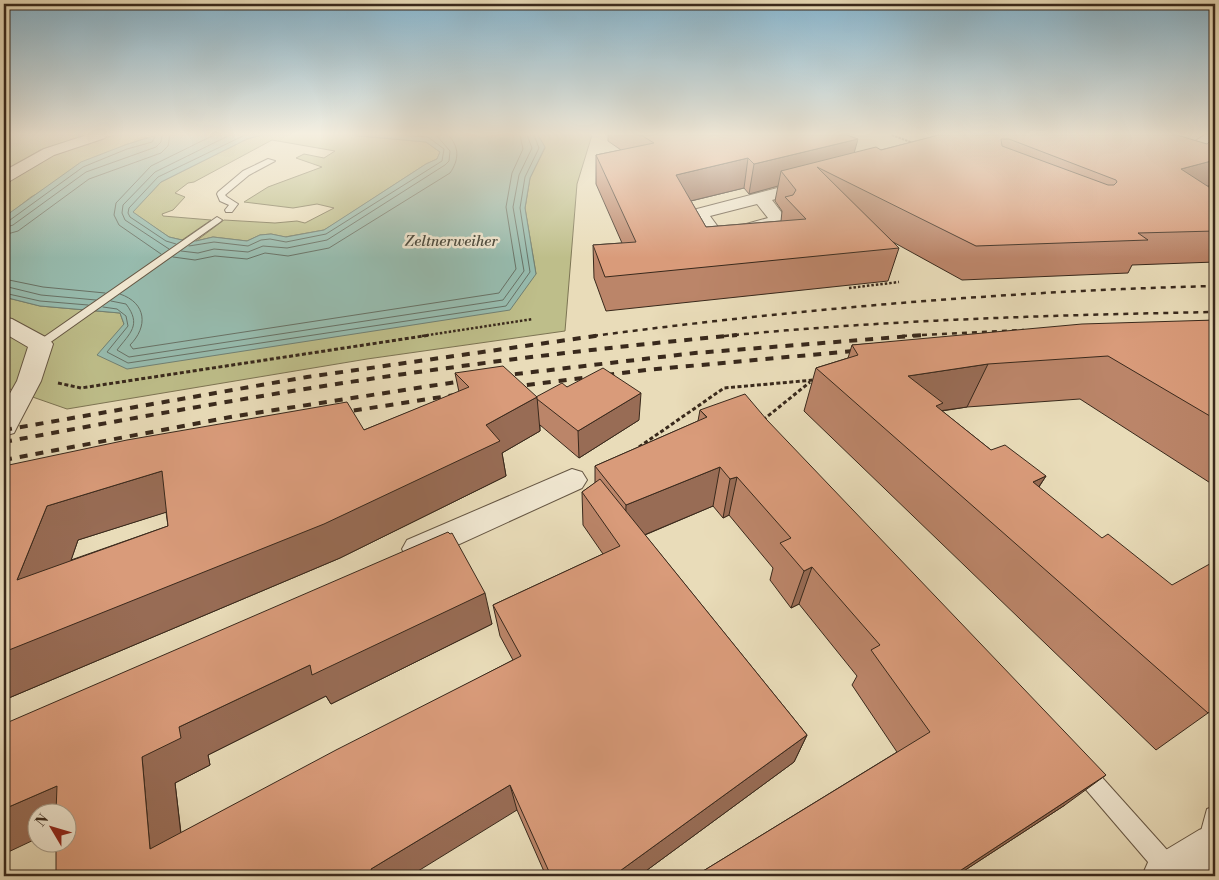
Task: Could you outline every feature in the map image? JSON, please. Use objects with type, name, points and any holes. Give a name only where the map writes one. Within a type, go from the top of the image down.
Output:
[{"type":"street","points":[[762,198],[830,180]]},
{"type":"street","points":[[4,324],[41,344],[29,381],[5,424]]},
{"type":"street","points":[[391,561],[572,480]]},
{"type":"lane","points":[[229,210],[234,204],[223,199],[221,194],[242,176]]},
{"type":"lane","points":[[41,344],[217,220]]},
{"type":"lane","points":[[1069,757],[1195,852]]},
{"type":"path","points":[[850,288],[899,282]]},
{"type":"path","points":[[29,381],[41,379],[81,388],[533,319]]},
{"type":"path","points":[[634,451],[724,388],[821,380]]},
{"type":"path","points":[[755,420],[764,420],[811,381]]},
{"type":"green space","points":[[69,176],[31,197],[7,216],[4,215],[4,187],[15,177]]},
{"type":"green space","points":[[173,176],[205,176],[188,183],[175,193],[185,197],[173,210],[162,214],[163,216],[211,220],[182,240],[169,237],[132,212],[161,182]]},
{"type":"green space","points":[[298,176],[407,176],[324,230],[285,237],[271,234],[260,235],[247,241],[213,237],[196,241],[224,220],[275,223],[297,221],[305,223],[334,208],[317,204],[293,208],[244,202],[268,187]]},
{"type":"green space","points":[[531,176],[579,176],[577,184],[565,331],[367,359],[67,409],[4,387],[4,297],[40,306],[120,313],[124,324],[536,274],[525,208]]},
{"type":"water","name":"Zeltnerweiher","points":[[61,176],[173,176],[161,182],[133,212],[169,237],[196,241],[213,237],[247,241],[260,235],[271,234],[286,237],[324,230],[407,176],[531,176],[525,208],[536,274],[510,310],[127,369],[97,355],[124,324],[120,313],[40,306],[4,297],[4,217]]},
{"type":"building","points":[[606,176],[677,176],[706,227],[806,219],[785,197],[793,195],[796,190],[785,176],[826,176],[899,248],[605,277],[593,245],[636,242]]},
{"type":"building","points":[[835,176],[1084,176],[1108,185],[1114,185],[1117,182],[1116,180],[1106,176],[1192,176],[1215,191],[1215,231],[1138,233],[1148,240],[976,246]]},
{"type":"building","points":[[1215,320],[1215,419],[1108,356],[988,364],[908,376],[943,403],[936,406],[991,450],[1005,445],[1046,476],[1033,482],[1102,538],[1108,534],[1172,585],[1215,561],[1215,708],[1208,713],[816,368],[858,355],[852,345],[1082,324]]},
{"type":"building","points":[[503,366],[537,397],[486,425],[500,441],[324,524],[4,652],[4,466],[127,440],[347,402],[364,430],[469,387],[455,373]],"holes":[[[162,471],[168,526],[17,580],[47,506]]]},
{"type":"building","points":[[603,368],[641,393],[578,431],[536,397],[562,383],[567,387]]},
{"type":"building","points":[[745,394],[767,420],[1106,775],[952,876],[695,876],[930,732],[871,650],[880,645],[812,567],[804,571],[780,543],[791,538],[737,477],[730,479],[720,467],[626,505],[595,466],[707,417],[700,410]]},
{"type":"building","points":[[600,479],[807,735],[613,876],[551,876],[510,785],[371,869],[373,876],[56,876],[56,852],[78,852],[78,802],[56,802],[57,786],[4,809],[4,724],[448,532],[452,533],[485,593],[312,675],[310,665],[179,727],[181,738],[142,757],[150,849],[336,750],[521,656],[493,605],[620,546],[582,492]]},
{"type":"railway","points":[[593,336],[670,326],[903,303],[1059,292],[1215,286]]},
{"type":"railway","points":[[724,336],[785,330],[969,319],[1215,312]]},
{"type":"railway","points":[[902,336],[1024,330]]},
{"type":"railway","points":[[4,430],[307,377],[602,335]]},
{"type":"railway","points":[[4,442],[342,383],[490,362],[737,335]]},
{"type":"railway","points":[[499,376],[695,353],[924,335]]},
{"type":"railway","points":[[511,387],[646,370],[864,350]]},
{"type":"railway","points":[[4,460],[236,416],[469,380]]},
{"type":"railway","points":[[338,413],[461,394]]}]
